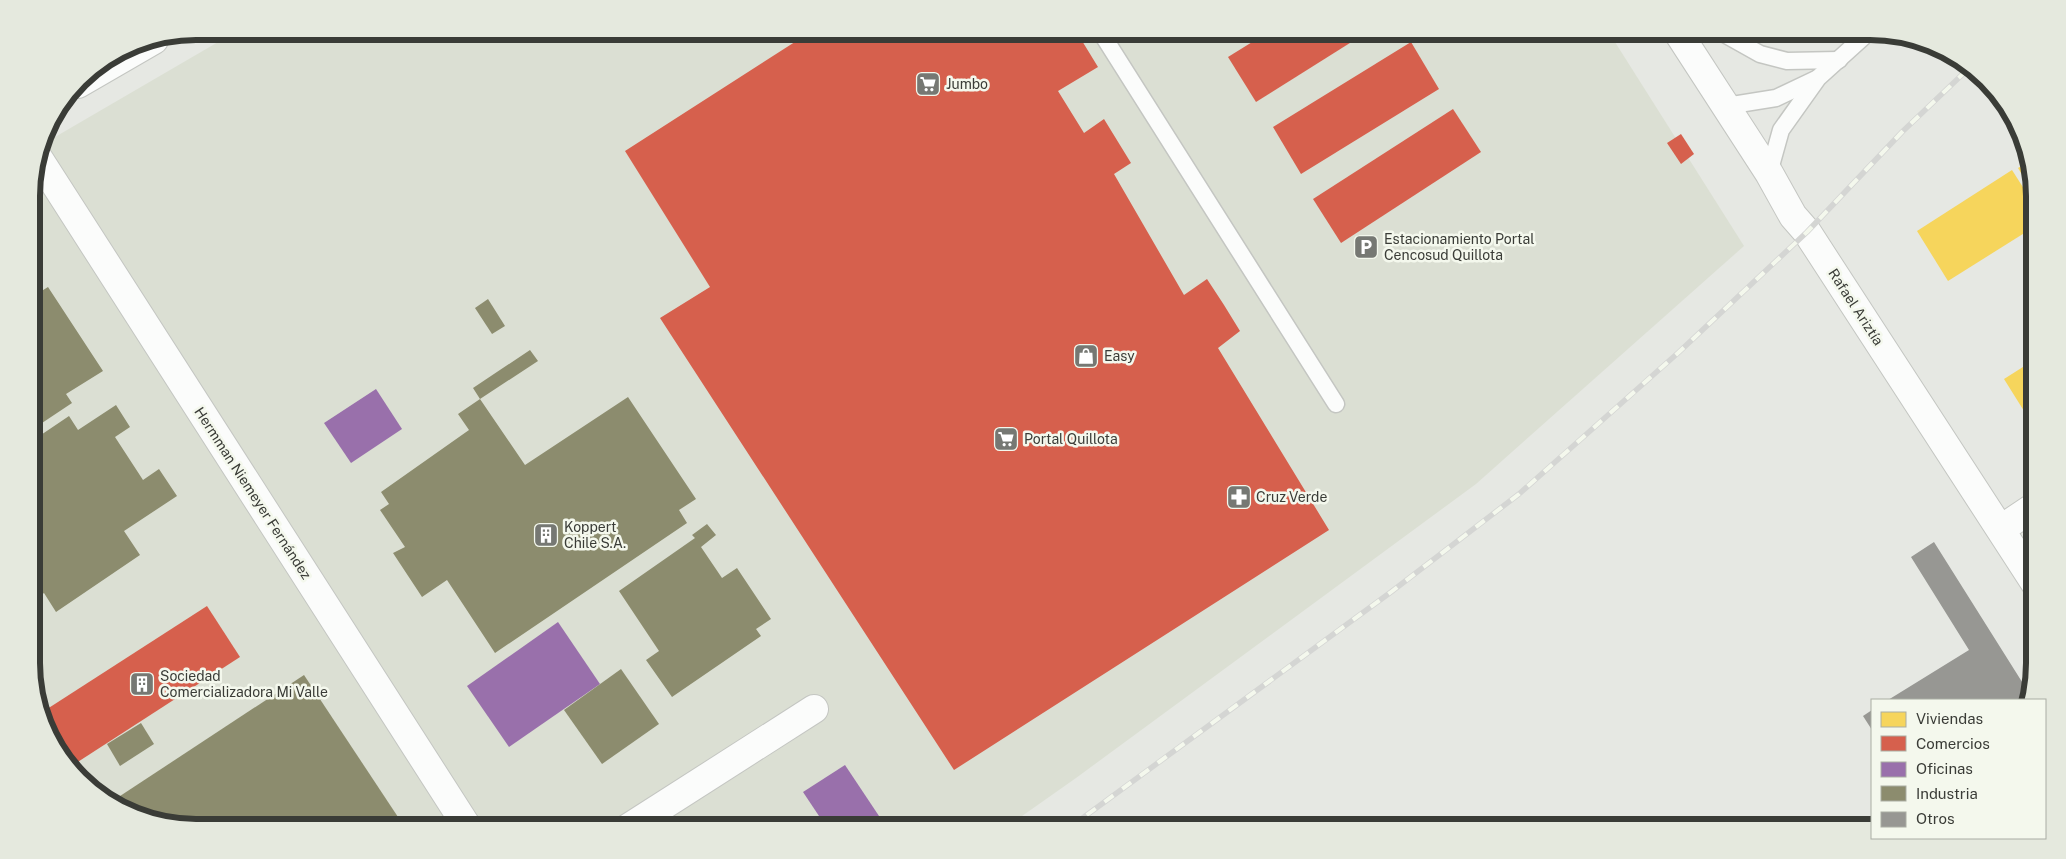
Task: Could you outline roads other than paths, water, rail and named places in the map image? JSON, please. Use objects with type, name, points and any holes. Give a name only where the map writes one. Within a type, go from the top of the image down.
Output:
[{"type":"street","name":"Rafael Ariztía","points":[[1683,40],[1794,216],[1807,232],[2026,569]]},
{"type":"street","name":"Hermman Niemeyer Fernández","points":[[43,165],[462,819]]},
{"type":"street","points":[[2001,529],[2026,512]]},
{"type":"street","points":[[642,819],[814,709]]},
{"type":"lane","points":[[1106,40],[1336,404]]},
{"type":"lane","points":[[1735,40],[1760,54],[1787,61],[1839,60]]},
{"type":"lane","points":[[1768,173],[1781,130],[1818,78],[1860,40]]},
{"type":"lane","points":[[1726,106],[1776,98],[1818,78]]},
{"type":"railway","points":[[1081,819],[1391,592],[1519,494],[1679,352],[1807,232],[1902,132],[1965,72]]},
{"type":"place","name":"Jumbo","points":[[928,84]]},
{"type":"place","name":"Estacionamiento Portal Cencosud Quillota","points":[[1366,247]]},
{"type":"place","name":"Easy","points":[[1086,356]]},
{"type":"place","name":"Portal Quillota","points":[[1006,439]]},
{"type":"place","name":"Cruz Verde","points":[[1239,497]]},
{"type":"place","name":"Koppert Chile S.A.","points":[[546,535]]},
{"type":"place","name":"Sociedad Comercializadora Mi Valle","points":[[142,684]]}]
